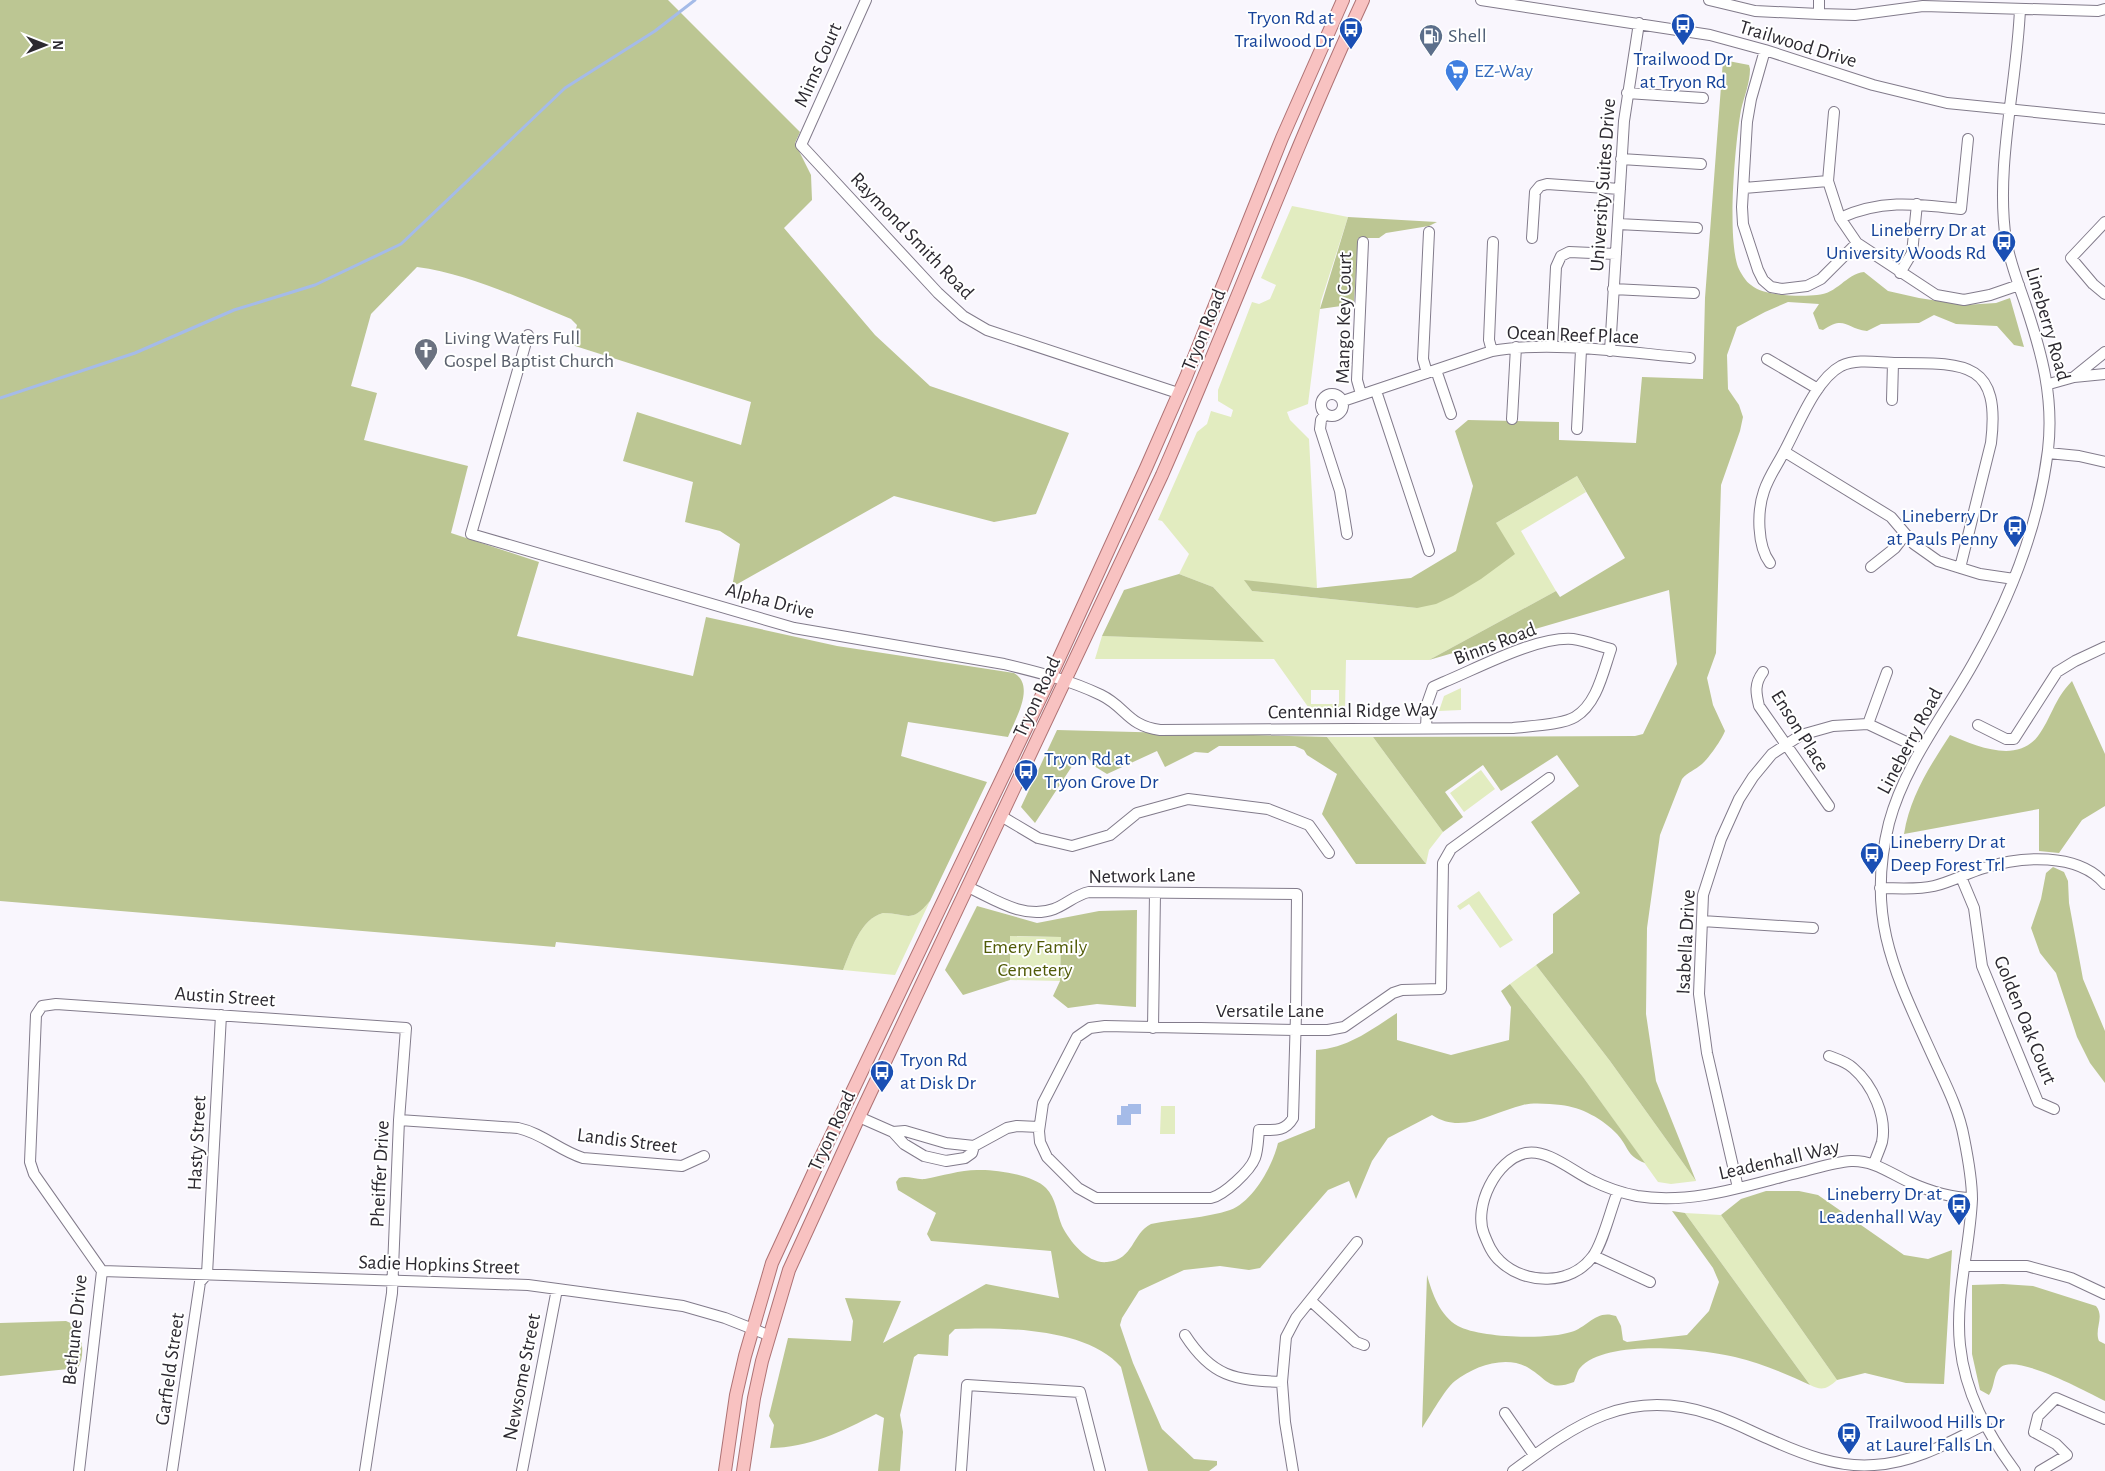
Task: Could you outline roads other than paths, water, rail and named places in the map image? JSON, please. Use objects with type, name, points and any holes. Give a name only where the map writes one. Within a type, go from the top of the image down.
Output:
[{"type":"main road","name":"Tryon Road","points":[[725,1471],[736,1395],[752,1329],[772,1263],[803,1194],[1051,676],[1178,393],[1282,138],[1343,0]]},
{"type":"main road","name":"Tryon Road","points":[[743,1471],[754,1398],[768,1335],[789,1270],[1202,384],[1278,195],[1363,0]]},
{"type":"street","name":"Mims Court","points":[[802,145],[866,0]]},
{"type":"street","name":"Trailwood Drive","points":[[1481,0],[1529,3],[1710,35],[1765,50],[1900,93],[1947,103],[2011,111],[2105,119]]},
{"type":"street","points":[[1710,0],[1755,11],[1855,15],[1897,4],[2098,11],[2105,9]]},
{"type":"street","points":[[1818,14],[1819,0]]},
{"type":"street","name":"Lineberry Road","points":[[2015,1471],[1984,1425],[1971,1395],[1960,1343],[1960,1306],[1972,1198],[1968,1162],[1959,1118],[1897,977],[1884,930],[1880,888],[1885,844],[1894,806],[1921,750],[1975,660],[2014,579],[2033,518],[2048,453],[2049,384],[2041,350],[2019,286],[2006,239],[2004,211],[2005,170],[2020,9]]},
{"type":"street","name":"University Suites Drive","points":[[1610,351],[1621,159],[1627,93],[1639,23]]},
{"type":"street","points":[[1765,50],[1751,99],[1747,122],[1742,224],[1763,280],[1772,287],[1782,289],[1807,286],[1821,279],[1857,243]]},
{"type":"street","points":[[1627,93],[1703,98]]},
{"type":"street","points":[[1834,112],[1828,181],[1840,218],[1857,243],[1936,295],[1953,299],[1977,299],[2019,286]]},
{"type":"street","points":[[1840,218],[1856,210],[1888,203],[1961,209],[1968,139]]},
{"type":"street","name":"Raymond Smith Road","points":[[802,145],[938,294],[963,316],[987,330],[1178,393]]},
{"type":"street","points":[[1621,159],[1700,164]]},
{"type":"street","points":[[1744,188],[1828,181]]},
{"type":"street","points":[[1532,238],[1536,192],[1540,186],[1547,184],[1620,189]]},
{"type":"street","points":[[1900,273],[1912,253],[1917,204]]},
{"type":"street","points":[[2105,222],[2071,258],[2093,284],[2105,294]]},
{"type":"street","points":[[1618,224],[1697,228]]},
{"type":"street","points":[[1429,232],[1423,360],[1432,371],[1451,414]]},
{"type":"street","name":"Mango Key Court","points":[[1361,394],[1357,380],[1363,242]]},
{"type":"street","points":[[1492,351],[1489,340],[1493,242]]},
{"type":"street","points":[[1552,347],[1556,267],[1561,256],[1569,252],[1616,254]]},
{"type":"street","points":[[1613,289],[1694,293]]},
{"type":"street","name":"Alpha Drive","points":[[528,335],[471,534],[794,628],[1004,664],[1065,681]]},
{"type":"street","points":[[1512,419],[1516,347]]},
{"type":"street","name":"Ocean Reef Place","points":[[1343,401],[1492,351],[1516,347],[1552,347],[1690,358]]},
{"type":"street","points":[[1577,429],[1581,350]]},
{"type":"street","points":[[2074,377],[2105,352]]},
{"type":"street","points":[[1767,359],[1818,389]]},
{"type":"street","points":[[1770,564],[1764,555],[1760,538],[1764,491],[1818,389],[1830,374],[1841,366],[1853,362],[1872,361],[1956,365],[1972,370],[1984,380],[1991,398],[1993,425],[1991,443],[1960,568]]},
{"type":"street","points":[[1892,400],[1893,363]]},
{"type":"street","points":[[2093,375],[2105,368]]},
{"type":"street","points":[[2049,384],[2074,377],[2105,374]]},
{"type":"street","points":[[1376,391],[1429,551]]},
{"type":"street","points":[[1328,395],[1339,396],[1343,401],[1344,409],[1339,415],[1332,417],[1325,414],[1321,404],[1328,395]]},
{"type":"street","points":[[1325,414],[1320,424],[1320,429],[1340,491],[1347,534]]},
{"type":"street","points":[[1785,452],[1891,517],[1914,544],[1938,561],[1960,568],[2014,579]]},
{"type":"street","points":[[2048,453],[2105,462]]},
{"type":"street","points":[[1871,567],[1895,548],[1905,535]]},
{"type":"street","name":"Binns Road","points":[[1426,728],[1427,704],[1433,687],[1444,682],[1530,647],[1556,640],[1574,640],[1611,649]]},
{"type":"street","points":[[1978,724],[2006,739],[2014,739],[2057,672],[2105,647]]},
{"type":"street","name":"Centennial Ridge Way","points":[[1065,681],[1103,696],[1135,722],[1155,730],[1513,728],[1574,718],[1595,695],[1611,649]]},
{"type":"street","name":"Enson Place","points":[[1763,672],[1757,680],[1756,693],[1760,706],[1785,745],[1829,806]]},
{"type":"street","points":[[1868,724],[1887,672]]},
{"type":"street","name":"Isabella Drive","points":[[1738,1188],[1701,1016],[1700,946],[1703,895],[1710,872],[1739,800],[1757,771],[1772,754],[1785,745],[1816,730],[1852,724],[1868,724],[1904,739],[1921,750]]},
{"type":"street","name":"Versatile Lane","points":[[1039,1127],[1043,1103],[1071,1045],[1080,1033],[1090,1028],[1106,1026],[1295,1030],[1344,1027],[1398,992],[1441,989],[1443,864],[1446,855],[1451,849],[1549,778]]},
{"type":"street","points":[[1001,816],[1038,838],[1072,846],[1110,835],[1137,813],[1188,800],[1268,809],[1309,825],[1329,853]]},
{"type":"street","points":[[1880,888],[1933,886],[2002,862],[2057,860],[2070,861],[2085,868],[2105,884]]},
{"type":"street","name":"Golden Oak Court","points":[[1961,877],[1974,908],[1978,950],[1990,986],[2038,1102],[2054,1109]]},
{"type":"street","name":"Network Lane","points":[[968,887],[1011,908],[1027,912],[1056,909],[1076,896],[1086,893],[1297,894],[1295,1030]]},
{"type":"street","points":[[1153,1028],[1155,893]]},
{"type":"street","points":[[1702,921],[1814,928]]},
{"type":"street","name":"Austin Street","points":[[42,1006],[56,1004],[406,1028]]},
{"type":"street","name":"Bethune Drive","points":[[42,1006],[36,1015],[30,1162],[34,1174],[102,1271],[79,1471]]},
{"type":"street","name":"Hasty Street","points":[[207,1274],[221,1015]]},
{"type":"street","name":"Pheiffer Drive","points":[[365,1471],[393,1282],[399,1120],[406,1028]]},
{"type":"street","points":[[893,1132],[905,1131],[946,1142],[974,1146],[1007,1128],[1039,1127],[1040,1142],[1047,1158],[1073,1184],[1096,1198],[1202,1200],[1218,1196],[1254,1160],[1258,1130],[1282,1130],[1289,1125],[1293,1118],[1295,1030]]},
{"type":"street","points":[[1829,1056],[1853,1068],[1865,1082],[1880,1110],[1883,1125],[1882,1142],[1874,1164]]},
{"type":"street","points":[[859,1117],[893,1132],[911,1148],[938,1160],[952,1161],[965,1158],[972,1153],[974,1146]]},
{"type":"street","name":"Landis Street","points":[[399,1120],[518,1128],[537,1134],[569,1154],[583,1158],[682,1166],[704,1156]]},
{"type":"street","name":"Leadenhall Way","points":[[1618,1191],[1594,1256],[1574,1273],[1558,1278],[1538,1279],[1525,1277],[1499,1261],[1491,1251],[1480,1220],[1482,1205],[1491,1184],[1500,1171],[1510,1161],[1525,1154],[1539,1152],[1593,1181],[1618,1191],[1666,1198],[1713,1194],[1851,1161],[1874,1164],[1910,1182],[1943,1195],[1972,1198]]},
{"type":"street","points":[[1293,1471],[1285,1422],[1282,1382],[1286,1337],[1296,1318],[1357,1242]]},
{"type":"street","points":[[1594,1256],[1650,1282]]},
{"type":"street","points":[[1964,1266],[2027,1266],[2071,1278],[2105,1294]]},
{"type":"street","name":"Sadie Hopkins Street","points":[[102,1271],[393,1282],[502,1284],[557,1289],[683,1306],[725,1318],[768,1335]]},
{"type":"street","name":"Garfield Street","points":[[172,1471],[200,1282],[207,1274]]},
{"type":"street","name":"Newsome Street","points":[[522,1471],[557,1289]]},
{"type":"street","points":[[1311,1301],[1356,1342],[1364,1345]]},
{"type":"street","points":[[1185,1335],[1197,1354],[1212,1367],[1238,1379],[1282,1382]]},
{"type":"street","points":[[961,1471],[967,1385],[1080,1392],[1100,1471]]},
{"type":"street","points":[[2040,1471],[2066,1455],[2056,1444],[2034,1432],[2038,1416],[2056,1398],[2105,1418]]},
{"type":"street","points":[[1513,1471],[1567,1432],[1604,1413],[1632,1406],[1687,1408],[1710,1414],[1810,1456],[1845,1464],[1875,1468],[1907,1460],[1946,1444],[1984,1425]]},
{"type":"street","points":[[1504,1413],[1534,1455]]},
{"type":"water","points":[[1128,1104],[1141,1104],[1141,1114],[1131,1114],[1131,1125],[1117,1125],[1117,1115],[1121,1115],[1121,1106],[1128,1106]]},
{"type":"waterway","points":[[0,398],[135,353],[234,310],[315,285],[401,244],[565,88],[655,31],[695,0]]},
{"type":"place","name":"Trailwood Dr at Tryon Rd","points":[[1683,46]]},
{"type":"place","name":"Tryon Rd at Trailwood Dr","points":[[1351,50]]},
{"type":"place","name":"Shell","points":[[1431,57]]},
{"type":"place","name":"EZ-Way","points":[[1457,92]]},
{"type":"place","name":"Lineberry Dr at University Woods Rd","points":[[2004,263]]},
{"type":"place","name":"Living Waters Full Gospel Baptist Church","points":[[426,371]]},
{"type":"place","name":"Lineberry Dr at Pauls Penny","points":[[2015,548]]},
{"type":"place","name":"Tryon Rd at Tryon Grove Dr","points":[[1026,792]]},
{"type":"place","name":"Lineberry Dr at Deep Forest Trl","points":[[1872,875]]},
{"type":"place","name":"Tryon Rd at Disk Dr","points":[[882,1093]]},
{"type":"place","name":"Lineberry Dr at Leadenhall Way","points":[[1959,1226]]},
{"type":"place","name":"Trailwood Hills Dr at Laurel Falls Ln","points":[[1849,1455]]},
{"type":"park label","name":"Emery Family Cemetery","points":[[1035,958]]}]
